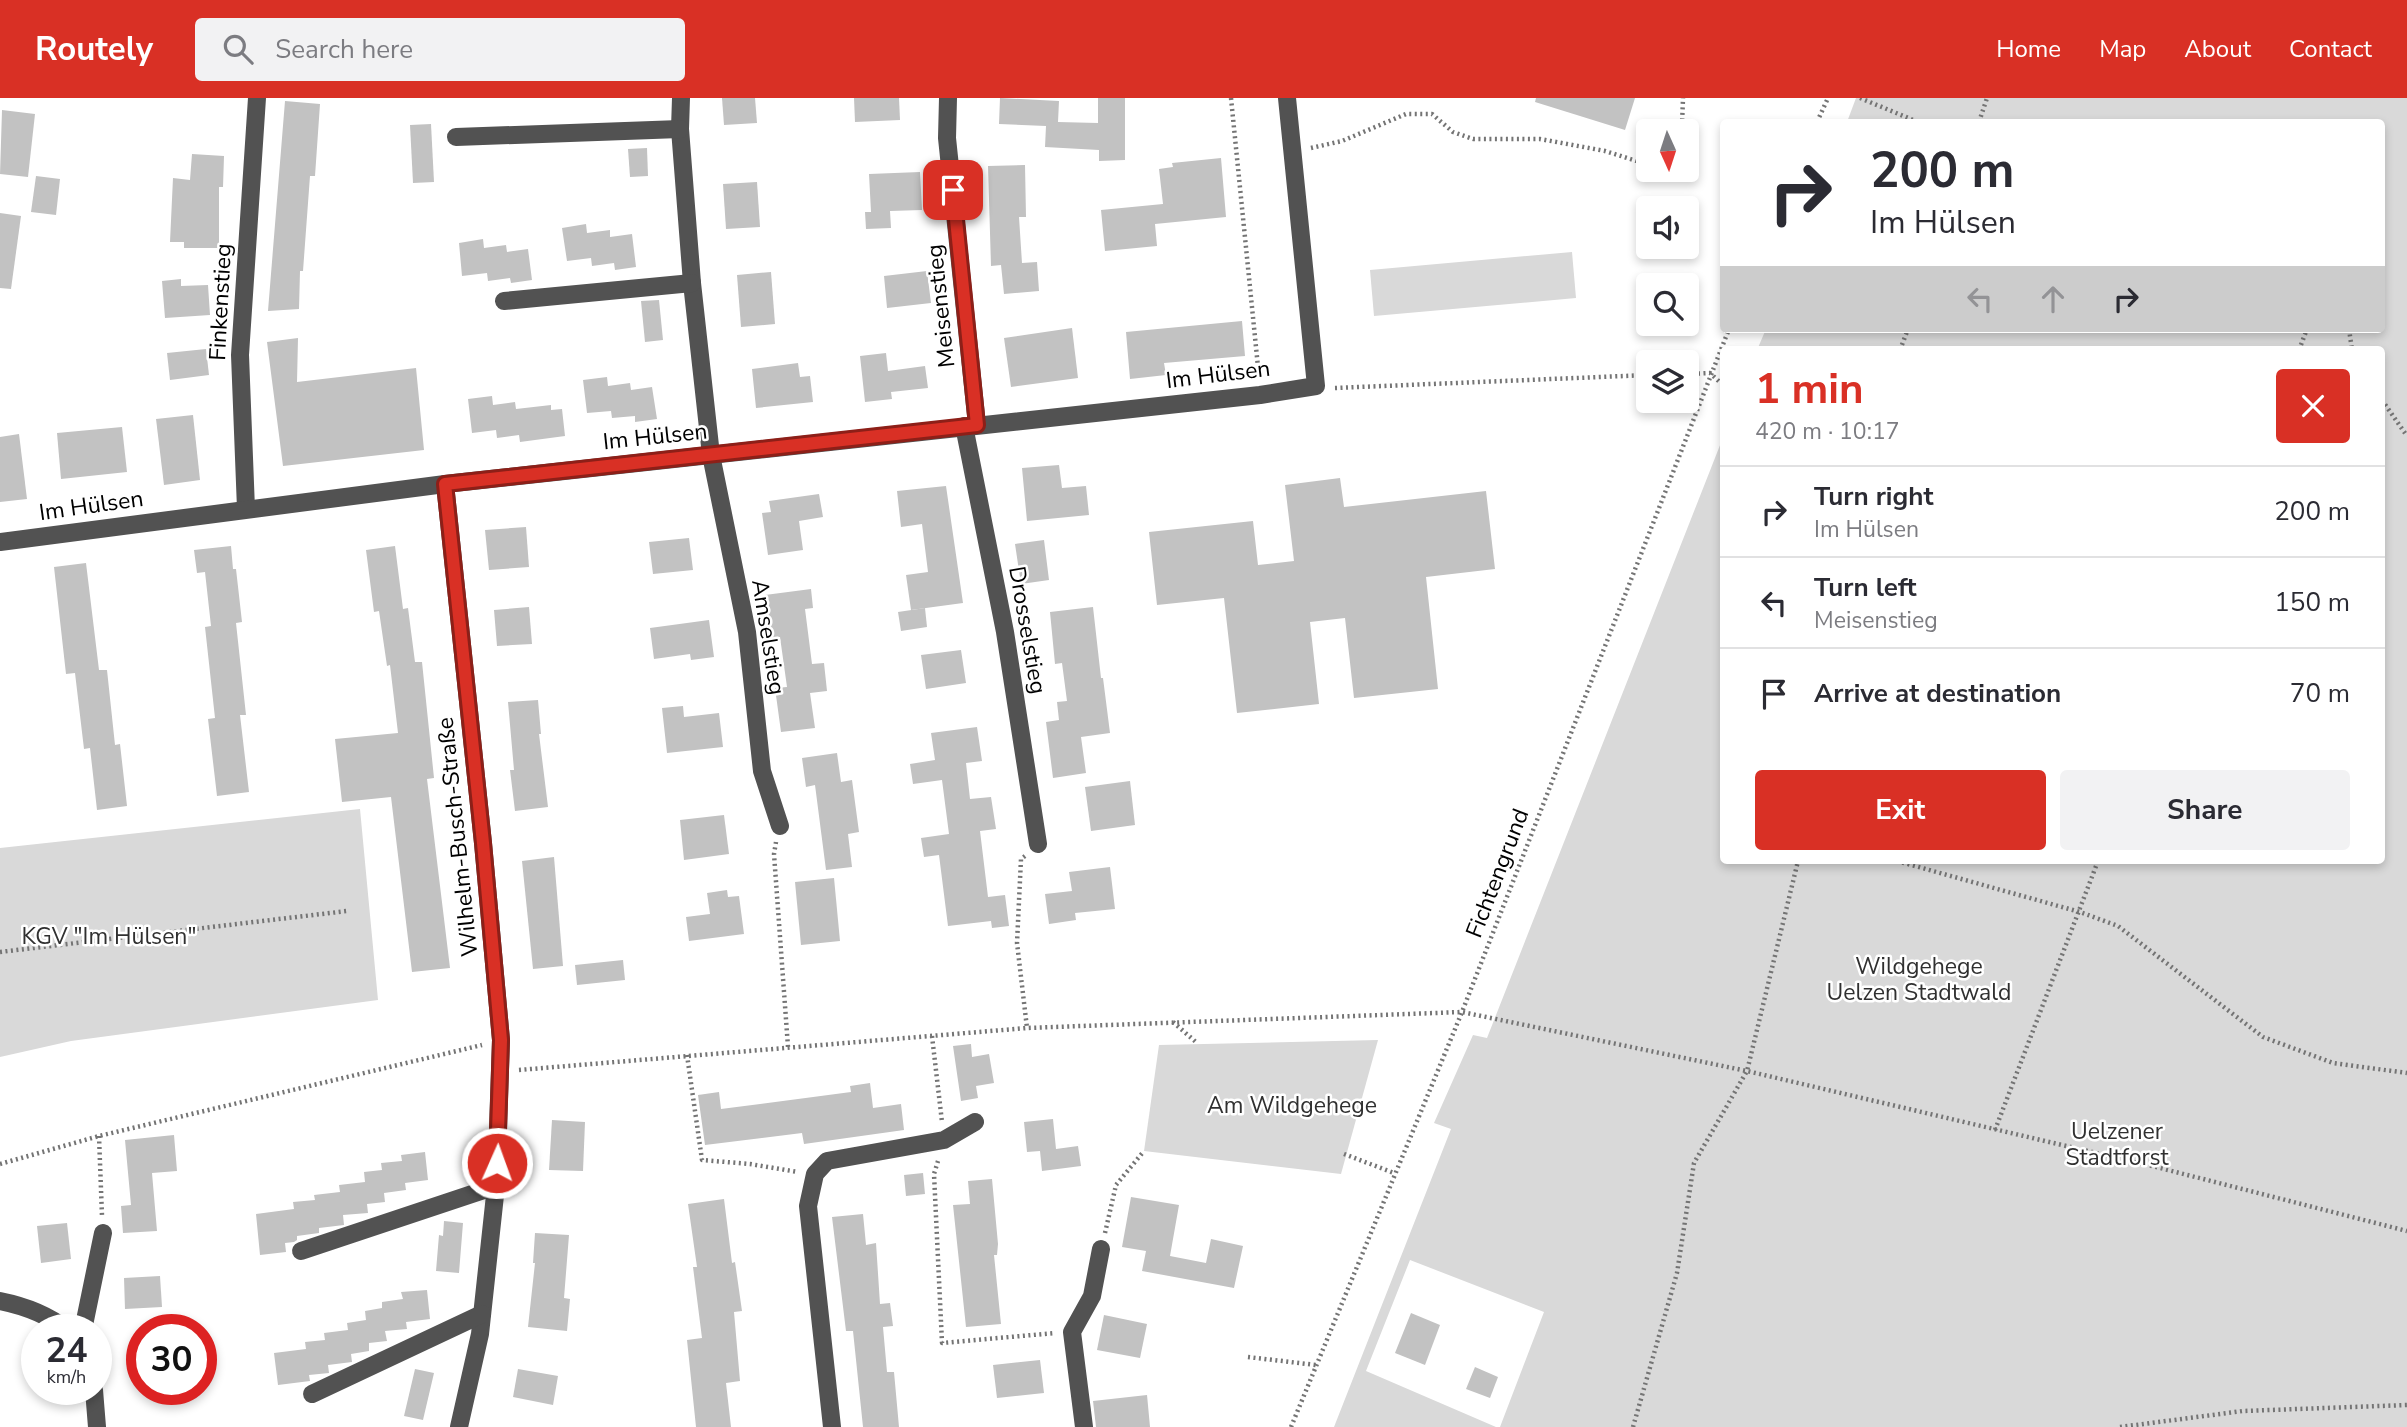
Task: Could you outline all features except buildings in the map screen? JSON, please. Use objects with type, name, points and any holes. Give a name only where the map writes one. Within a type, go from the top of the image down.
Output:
[{"type":"street","name":"Finkenstieg","points":[[246,509],[240,355],[257,98]]},
{"type":"street","name":"Amselstieg","points":[[681,98],[680,129],[692,283],[711,455],[747,632],[762,771],[780,826]]},
{"type":"street","name":"Meisenstieg","points":[[948,98],[947,138],[970,425]]},
{"type":"street","points":[[1287,98],[1316,386]]},
{"type":"street","points":[[456,137],[680,129]]},
{"type":"street","points":[[505,301],[692,283]]},
{"type":"street","name":"Im Hülsen","points":[[0,542],[445,484],[1260,395],[1316,386]]},
{"type":"street","name":"Drosselstieg","points":[[970,425],[1038,844]]},
{"type":"street","name":"Wilhelm-Busch-Straße","points":[[445,484],[501,1040],[496,1186],[480,1334],[459,1427]]},
{"type":"street","points":[[832,1427],[808,1206],[814,1174],[827,1161],[944,1140],[975,1122]]},
{"type":"street","points":[[301,1251],[496,1186]]},
{"type":"street","points":[[86,1314],[103,1233]]},
{"type":"street","points":[[1084,1427],[1072,1332],[1092,1296],[1101,1249]]},
{"type":"street","points":[[0,1301],[21,1305],[42,1314]]},
{"type":"street","points":[[312,1394],[482,1314]]},
{"type":"street","points":[[95,1405],[97,1427]]},
{"type":"path","points":[[1231,98],[1260,395]]},
{"type":"path","points":[[1682,119],[1683,98]]},
{"type":"path","points":[[1818,119],[1828,98]]},
{"type":"path","points":[[1860,98],[1911,119]]},
{"type":"path","points":[[1980,119],[1987,98]]},
{"type":"path","points":[[1294,152],[1342,141],[1406,114],[1432,114],[1453,132],[1473,139],[1541,139],[1605,151],[1636,161]]},
{"type":"path","name":"Fichtengrund","points":[[1291,1427],[1462,1012],[1720,349]]},
{"type":"path","points":[[1699,373],[1710,373],[1720,382]]},
{"type":"path","points":[[1316,386],[1338,388],[1636,376]]},
{"type":"path","points":[[2385,404],[2407,436]]},
{"type":"path","points":[[780,826],[774,854],[788,1047]]},
{"type":"path","points":[[1027,1028],[1017,943],[1021,859],[1038,844]]},
{"type":"path","points":[[1633,1427],[1677,1273],[1694,1163],[1747,1071],[1797,864]]},
{"type":"path","points":[[1908,864],[2080,912],[2118,926],[2263,1037],[2333,1063],[2407,1073]]},
{"type":"path","points":[[1995,1130],[2097,864]]},
{"type":"path","points":[[0,952],[348,911]]},
{"type":"path","points":[[501,1072],[1027,1028],[1462,1012],[1747,1071],[2160,1167],[2407,1231]]},
{"type":"path","points":[[1172,1022],[1197,1043]]},
{"type":"path","points":[[933,1035],[944,1140],[934,1174],[942,1343],[1072,1332]]},
{"type":"path","points":[[0,1164],[99,1136],[501,1040]]},
{"type":"path","points":[[687,1055],[702,1160],[814,1174]]},
{"type":"path","points":[[99,1136],[103,1233]]},
{"type":"path","points":[[1101,1249],[1115,1185],[1144,1152]]},
{"type":"path","points":[[1345,1154],[1394,1173]]},
{"type":"path","points":[[1248,1357],[1316,1365]]},
{"type":"path","points":[[2120,1427],[2152,1425],[2243,1411],[2407,1405]]},
{"type":"green space","name":"Uelzener Stadtforst","points":[[1856,98],[2407,98],[2407,1427],[1500,1427],[1544,1312],[1410,1260],[1366,1371],[1496,1427],[1334,1427],[1451,1129],[1434,1123],[1473,1035],[1487,1038],[1720,445],[1720,864],[2385,864],[2385,346],[1759,346],[1764,333],[2385,333],[2385,119],[1848,119]]},
{"type":"green space","points":[[1572,252],[1576,298],[1374,316],[1370,270]]},
{"type":"green space","name":"KGV \"Im Hülsen\"","points":[[360,809],[378,1000],[71,1041],[0,1057],[0,848]]},
{"type":"green space","name":"Am Wildgehege","points":[[1378,1040],[1341,1174],[1144,1151],[1159,1045]]},
{"type":"route","points":[[497,1163],[501,1040],[445,484],[977,425],[953,190]]},
{"type":"park label","name":"Wildgehege Uelzen Stadtwald","points":[[1919,979]]}]
